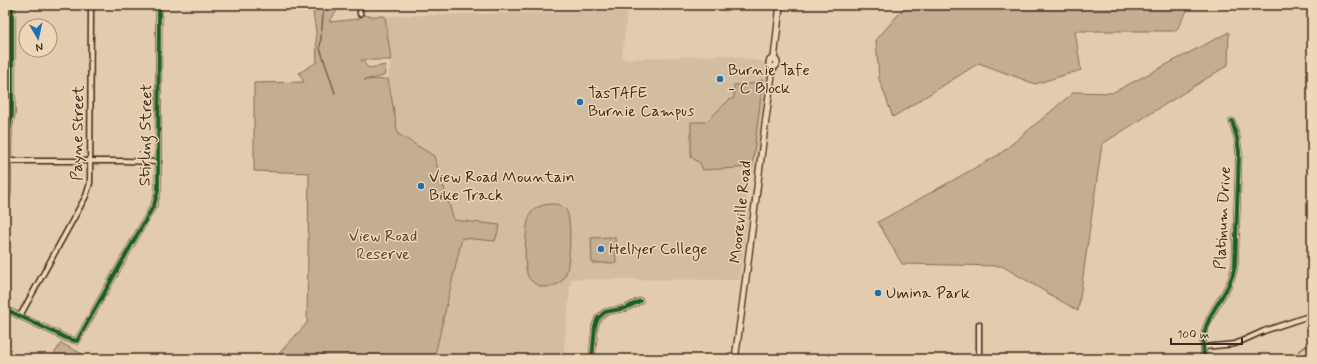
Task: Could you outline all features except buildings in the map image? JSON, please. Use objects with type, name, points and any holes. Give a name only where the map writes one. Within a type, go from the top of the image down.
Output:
[{"type":"main road","name":"Mooreville Road","points":[[735,359],[747,271],[760,154],[773,67],[770,66],[769,62],[774,59],[780,5]]},
{"type":"street","points":[[7,5],[8,114],[10,129]]},
{"type":"street","points":[[5,207],[8,194],[9,161],[7,148],[12,114],[12,5]]},
{"type":"street","name":"Payne Street","points":[[20,316],[86,196],[90,184],[91,5]]},
{"type":"street","name":"Stirling Street","points":[[20,316],[68,339],[77,341],[154,205],[158,192],[159,162],[159,5]]},
{"type":"street","points":[[360,5],[360,14]]},
{"type":"street","name":"Platinum Drive","points":[[1204,359],[1204,334],[1211,316],[1230,284],[1235,265],[1239,152],[1238,138],[1232,121]]},
{"type":"street","points":[[9,161],[159,162]]},
{"type":"street","points":[[592,359],[595,326],[598,318],[605,312],[626,308],[640,301]]},
{"type":"street","points":[[5,309],[20,316]]},
{"type":"street","points":[[1204,347],[1235,344],[1264,331],[1312,315]]},
{"type":"street","points":[[979,324],[979,359]]},
{"type":"shaded area","points":[[627,11],[622,59],[727,55],[769,63],[772,67],[758,173],[739,173],[746,178],[748,187],[747,200],[749,212],[739,280],[571,279],[563,359],[434,359],[456,261],[455,223],[434,156],[398,134],[388,79],[391,60],[385,16]]},
{"type":"green space","name":"View Road Reserve","points":[[312,5],[341,5],[329,22],[358,19],[360,14],[368,16],[385,16],[391,60],[361,60],[369,68],[386,65],[384,76],[364,80],[388,79],[398,134],[434,156],[454,220],[500,225],[495,241],[462,238],[434,359],[274,359],[307,323],[309,173],[254,171],[254,83],[304,82],[299,73],[317,62],[316,32]]},
{"type":"green space","points":[[904,5],[1190,5],[1176,31],[1075,31],[1081,70],[1035,84],[979,63],[893,117],[879,79],[876,40],[905,7]]},
{"type":"green space","points":[[1229,32],[1228,65],[1102,144],[1078,311],[1002,266],[902,264],[878,222],[1000,154],[1074,92],[1112,93]]},
{"type":"green space","points":[[763,80],[752,167],[703,170],[700,163],[691,157],[691,122],[706,122],[729,100],[734,98],[734,85],[750,84]]},
{"type":"green space","points":[[556,204],[565,209],[569,217],[570,244],[567,271],[564,278],[556,285],[542,287],[531,281],[526,271],[525,254],[527,225],[533,210],[545,205]]},
{"type":"green space","points":[[615,237],[616,263],[592,263],[591,238]]},
{"type":"green space","points":[[61,343],[82,354],[79,359],[51,359]]},
{"type":"waterway","points":[[324,5],[320,48],[335,93]]},
{"type":"waterway","points":[[1296,357],[1298,352],[1312,342]]},
{"type":"cycle path","points":[[5,207],[8,193],[9,129],[12,114],[12,5]]},
{"type":"cycle path","points":[[5,309],[68,339],[77,341],[154,205],[158,191],[159,5]]},
{"type":"cycle path","points":[[1204,359],[1204,334],[1210,316],[1229,284],[1235,265],[1239,152],[1232,121]]},
{"type":"cycle path","points":[[592,359],[595,326],[598,318],[605,312],[626,308],[640,301]]},
{"type":"place","name":"Burnie Tafe - C Block","points":[[720,79]]},
{"type":"place","name":"TasTAFE Burnie Campus","points":[[580,102]]},
{"type":"place","name":"View Road Mountain Bike Track","points":[[421,186]]},
{"type":"place","name":"Hellyer College","points":[[601,249]]},
{"type":"place","name":"Umina Park","points":[[878,293]]}]
